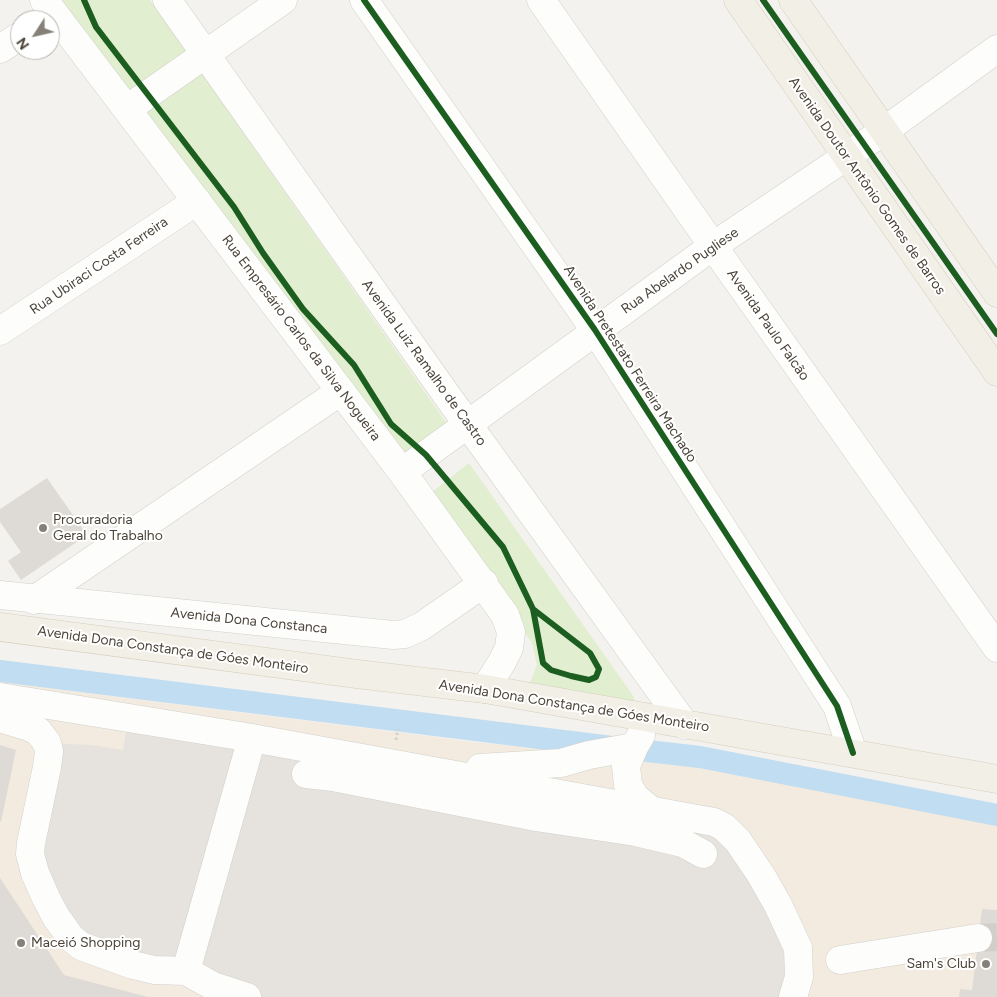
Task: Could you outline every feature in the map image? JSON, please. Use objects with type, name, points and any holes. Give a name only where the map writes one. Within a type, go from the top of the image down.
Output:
[{"type":"main road","name":"Avenida Doutor Antônio Gomes de Barros","points":[[738,0],[997,372]]},
{"type":"main road","points":[[793,0],[997,293]]},
{"type":"main road","name":"Avenida Dona Constança de Góes Monteiro","points":[[0,627],[485,689],[997,778]]},
{"type":"street","name":"Avenida Luiz Ramalho de Castro","points":[[167,0],[468,425],[685,724]]},
{"type":"street","points":[[127,109],[284,0]]},
{"type":"street","name":"Avenida Pretestato Ferreira Machado","points":[[364,0],[595,330],[837,706],[853,754]]},
{"type":"street","name":"Avenida Paulo Falcão","points":[[541,0],[997,648]]},
{"type":"street","name":"Rua Empresário Carlos da Silva Nogueira","points":[[60,27],[127,109],[341,391],[484,583],[505,615],[511,632],[509,648],[485,689]]},
{"type":"street","name":"Rua Abelardo Pugliese","points":[[402,472],[713,246],[884,131],[997,49]]},
{"type":"street","name":"Rua Ubiraci Costa Ferreira","points":[[0,331],[197,201]]},
{"type":"street","points":[[34,600],[341,391]]},
{"type":"street","points":[[74,604],[70,590],[78,569]]},
{"type":"street","name":"Avenida Dona Constanca","points":[[0,595],[372,634],[399,635],[422,626],[484,583]]},
{"type":"street","points":[[0,697],[252,738],[714,822],[724,827],[738,842],[761,875],[778,905],[798,948],[799,977],[793,997]]},
{"type":"street","points":[[0,718],[38,731],[47,743],[49,751],[47,767],[30,843],[30,854],[34,873],[46,898],[56,918],[71,938],[81,946],[154,970],[186,971],[213,986],[248,997]]},
{"type":"street","points":[[652,811],[635,797],[628,785],[626,766],[634,747],[656,719]]},
{"type":"street","points":[[186,971],[252,738]]},
{"type":"street","points":[[442,772],[561,763],[589,755],[634,747]]},
{"type":"street","points":[[306,774],[333,777],[536,816],[636,832],[683,844],[703,854]]},
{"type":"street","points":[[840,960],[978,938]]},
{"type":"shaded area","points":[[0,682],[473,742],[679,762],[997,825],[997,997],[0,997]]},
{"type":"shaded area","points":[[129,717],[714,822],[778,905],[793,997],[247,997],[81,946],[35,873],[47,743],[92,745],[123,750]]},
{"type":"green space","points":[[57,0],[150,0],[448,425],[400,460]]},
{"type":"green space","points":[[469,463],[634,697],[635,710],[527,690],[537,665],[532,643],[427,496]]},
{"type":"building","name":"Procuradoria Geral do Trabalho","points":[[47,478],[87,535],[21,580],[8,561],[21,552],[0,522],[0,509]]},
{"type":"building","points":[[0,745],[16,750],[1,822],[0,821]]},
{"type":"building","name":"Maceió Shopping","points":[[0,878],[64,975],[148,997],[0,997]]},
{"type":"building","name":"Sam's Club","points":[[982,909],[997,910],[997,997],[959,997],[960,989],[972,990]]},
{"type":"waterway","points":[[0,671],[612,747]]},
{"type":"waterway","points":[[647,751],[700,757],[997,815]]},
{"type":"tunnel","points":[[978,938],[997,937]]},
{"type":"cycle path","points":[[84,0],[96,27],[234,207],[263,253],[303,309],[354,365],[391,424],[426,455],[503,547],[533,609],[543,663],[551,670],[571,676],[589,680],[596,677],[599,669],[590,653],[533,609]]},
{"type":"cycle path","points":[[364,0],[595,330],[837,706],[853,753]]},
{"type":"cycle path","points":[[763,0],[997,334]]},
{"type":"place","name":"Procuradoria Geral do Trabalho","points":[[43,528]]},
{"type":"place","name":"Maceió Shopping","points":[[21,943]]},
{"type":"place","name":"Sam's Club","points":[[986,964]]}]
